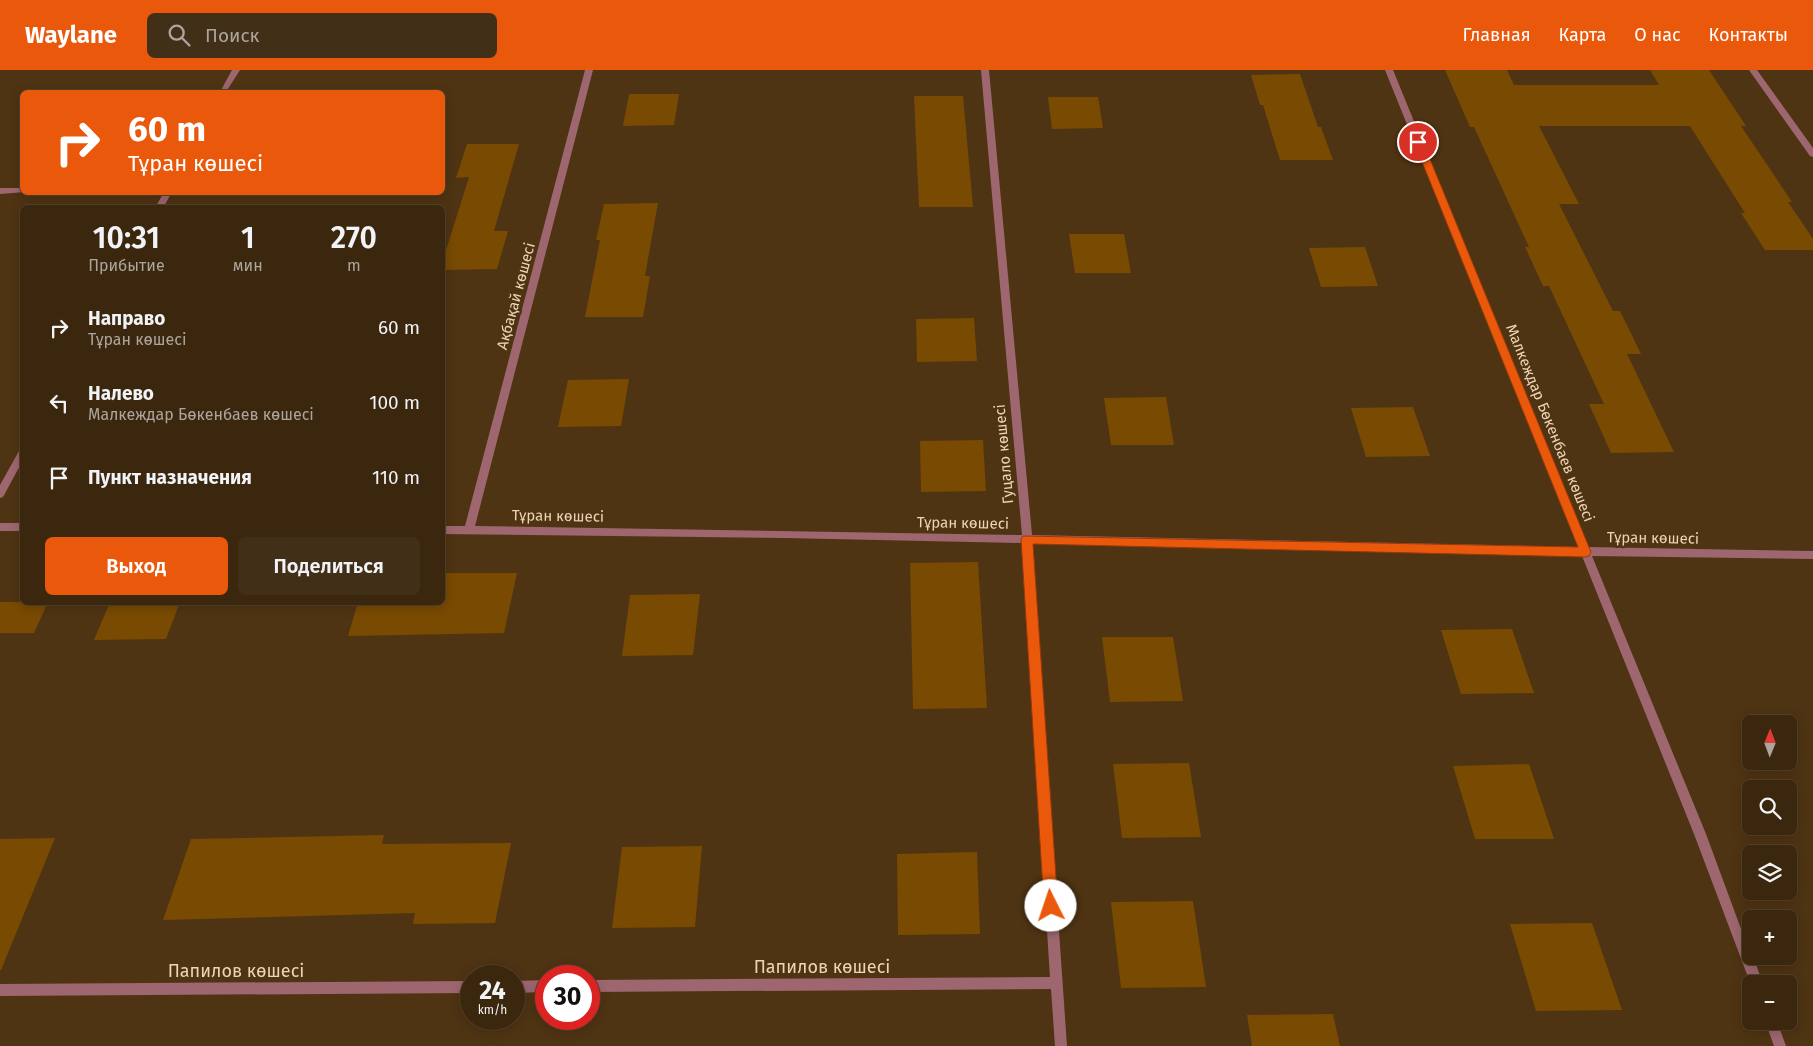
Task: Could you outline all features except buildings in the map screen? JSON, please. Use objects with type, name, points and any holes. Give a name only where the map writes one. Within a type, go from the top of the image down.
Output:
[{"type":"street","points":[[224,90],[236,70]]},
{"type":"street","name":"Ақбақай көшесі","points":[[468,530],[590,70]]},
{"type":"street","name":"Гуцало көшесі","points":[[985,70],[1027,539],[1061,1046]]},
{"type":"street","name":"Малкеждар Бөкенбаев көшесі","points":[[1389,70],[1696,825],[1754,975]]},
{"type":"street","points":[[1753,70],[1813,154]]},
{"type":"street","points":[[0,191],[20,191]]},
{"type":"street","points":[[0,494],[20,458]]},
{"type":"street","points":[[0,527],[20,528]]},
{"type":"street","name":"Тұран көшесі","points":[[445,530],[1027,539],[1585,552],[1813,554]]},
{"type":"street","name":"Папилов көшесі","points":[[600,986],[1056,983]]},
{"type":"street","name":"Папилов көшесі","points":[[0,990],[460,987]]},
{"type":"street","points":[[1774,1030],[1780,1046]]},
{"type":"route","points":[[1051,906],[1027,539],[1585,552],[1418,142]]}]
